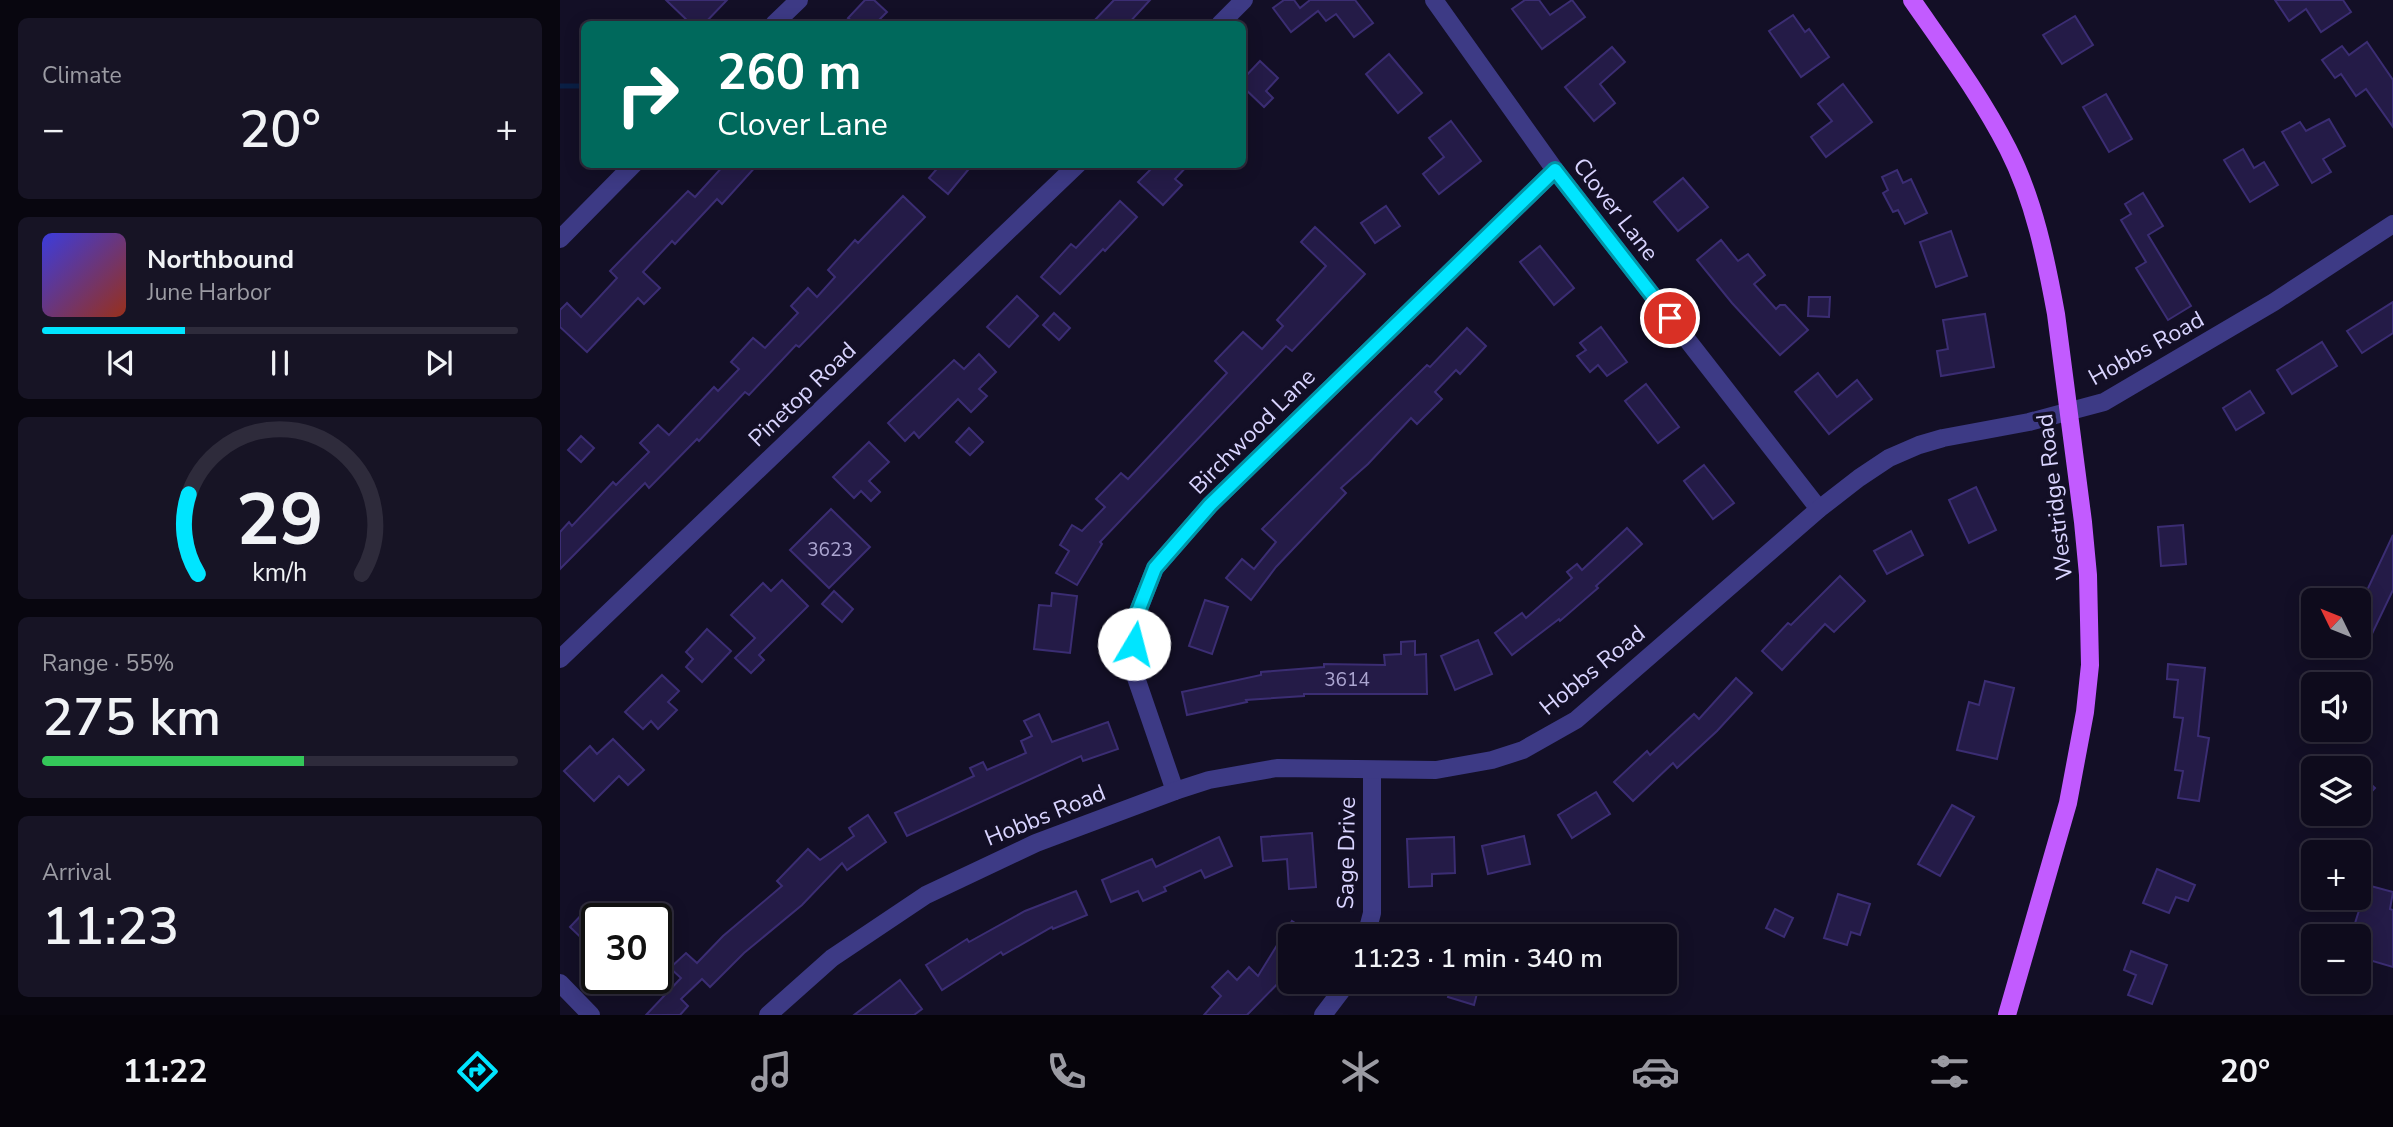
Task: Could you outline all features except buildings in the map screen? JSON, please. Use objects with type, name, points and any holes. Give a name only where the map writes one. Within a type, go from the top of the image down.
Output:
[{"type":"main road","name":"Westridge Road","points":[[1912,0],[1985,107],[2010,152],[2032,209],[2049,276],[2069,412],[2088,575],[2090,665],[2085,712],[2068,803],[2007,1015]]},
{"type":"street","points":[[777,21],[799,0]]},
{"type":"street","points":[[1223,21],[1244,0]]},
{"type":"street","name":"Clover Lane","points":[[1434,0],[1555,170],[1819,509]]},
{"type":"street","points":[[560,239],[630,168]]},
{"type":"street","name":"Pinetop Road","points":[[560,659],[1074,168]]},
{"type":"street","name":"Birchwood Lane","points":[[1175,791],[1133,669],[1135,619],[1155,568],[1210,505],[1555,170]]},
{"type":"street","name":"Hobbs Road","points":[[768,1015],[832,958],[926,895],[1036,843],[1175,791],[1209,780],[1277,768],[1436,770],[1492,760],[1548,738],[1576,720],[1819,509],[1889,458],[1919,445],[2104,402],[2231,328],[2393,224]]},
{"type":"street","name":"Sage Drive","points":[[1369,924],[1372,913],[1372,770]]},
{"type":"street","points":[[560,983],[592,1015]]},
{"type":"street","points":[[1323,1015],[1339,994]]},
{"type":"waterway","points":[[560,86],[581,86]]},
{"type":"route","points":[[1134,644],[1135,619],[1155,568],[1210,505],[1555,170],[1670,318]]}]
